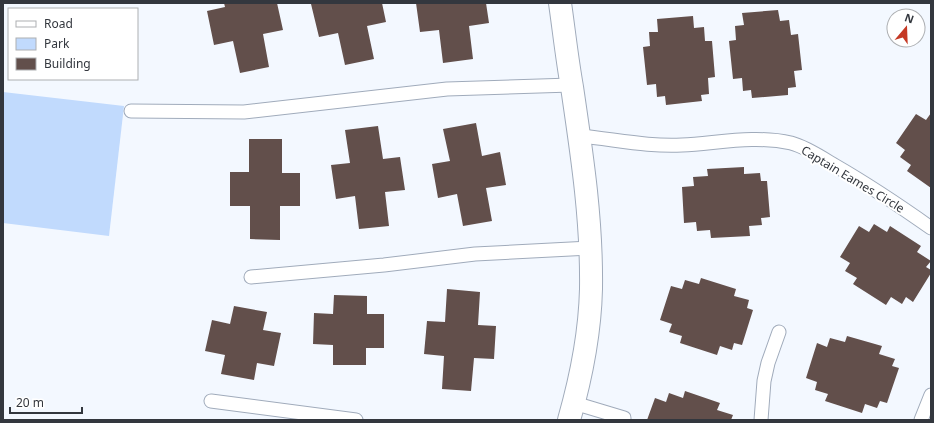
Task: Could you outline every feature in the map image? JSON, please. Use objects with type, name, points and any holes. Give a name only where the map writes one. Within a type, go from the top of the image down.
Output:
[{"type":"street","points":[[560,3],[588,197],[590,248],[591,290],[589,310],[583,357],[572,411]]},
{"type":"lane","points":[[132,111],[244,112],[447,89],[571,85]]},
{"type":"lane","name":"Captain Eames Circle","points":[[580,136],[664,146],[765,139],[792,144],[812,152],[847,173],[931,228]]},
{"type":"lane","points":[[251,276],[384,265],[475,254],[590,248]]},
{"type":"lane","points":[[762,420],[764,380],[768,363],[780,332]]},
{"type":"lane","points":[[922,420],[931,395]]},
{"type":"lane","points":[[211,401],[356,420]]},
{"type":"lane","points":[[572,411],[624,418],[624,420]]},
{"type":"green space","points":[[3,92],[124,106],[109,236],[3,223]]},
{"type":"building","points":[[224,3],[277,3],[283,30],[263,34],[269,67],[240,73],[233,41],[214,45],[207,11],[225,7]]},
{"type":"building","points":[[382,3],[386,22],[367,26],[374,59],[345,65],[338,33],[319,37],[311,4]]},
{"type":"building","points":[[416,3],[486,3],[489,23],[469,26],[473,59],[443,63],[439,30],[420,32]]},
{"type":"building","points":[[778,10],[780,21],[789,20],[791,35],[798,34],[802,70],[794,71],[796,87],[788,88],[788,95],[752,98],[751,90],[743,91],[742,78],[733,79],[729,41],[736,40],[735,26],[744,25],[742,13]]},
{"type":"building","points":[[693,16],[694,28],[704,27],[705,41],[712,41],[715,77],[708,78],[709,94],[701,95],[702,101],[666,105],[665,96],[657,97],[656,84],[647,85],[643,47],[650,46],[649,32],[658,32],[657,19]]},
{"type":"building","points":[[931,113],[931,188],[907,171],[911,165],[900,157],[905,150],[896,143],[916,114],[926,120]]},
{"type":"building","points":[[476,123],[482,156],[500,152],[506,185],[486,188],[492,221],[463,226],[457,194],[438,198],[432,164],[450,161],[443,129]]},
{"type":"building","points":[[378,126],[383,159],[400,157],[405,190],[385,192],[389,226],[359,229],[355,196],[336,199],[331,165],[350,163],[345,130]]},
{"type":"building","points":[[249,139],[282,139],[282,173],[300,173],[300,206],[280,206],[280,240],[250,239],[250,206],[230,206],[230,172],[249,172]]},
{"type":"building","points":[[744,167],[744,174],[760,173],[761,181],[767,181],[770,217],[761,218],[762,225],[749,226],[750,236],[711,238],[710,230],[697,231],[696,222],[684,223],[682,187],[694,186],[693,177],[708,176],[707,169]]},
{"type":"building","points":[[874,224],[887,232],[890,226],[921,246],[917,252],[931,261],[926,267],[931,270],[931,273],[913,302],[906,297],[902,304],[891,297],[886,305],[853,284],[857,278],[845,271],[850,263],[840,257],[859,226],[869,232]]},
{"type":"building","points":[[701,278],[736,289],[734,296],[749,300],[747,308],[753,310],[742,345],[734,343],[732,350],[720,346],[717,355],[680,343],[682,336],[669,332],[672,324],[660,320],[671,286],[682,289],[685,280],[699,284]]},
{"type":"building","points":[[447,289],[480,292],[478,325],[496,326],[494,359],[474,358],[471,391],[442,389],[444,356],[424,354],[427,321],[445,322]]},
{"type":"building","points":[[334,295],[367,296],[367,314],[384,314],[384,348],[366,348],[366,365],[333,365],[333,345],[313,344],[314,313],[333,314]]},
{"type":"building","points":[[234,306],[267,312],[263,330],[281,333],[274,366],[257,363],[254,380],[221,374],[225,355],[205,351],[212,320],[230,324]]},
{"type":"building","points":[[847,336],[882,346],[879,354],[895,359],[892,366],[899,368],[887,403],[880,401],[877,408],[865,404],[862,413],[825,401],[828,394],[815,390],[817,382],[806,378],[817,343],[827,347],[830,338],[845,342]]},
{"type":"building","points":[[685,391],[720,403],[717,410],[733,415],[731,420],[647,420],[655,398],[666,402],[669,393],[683,398]]}]
